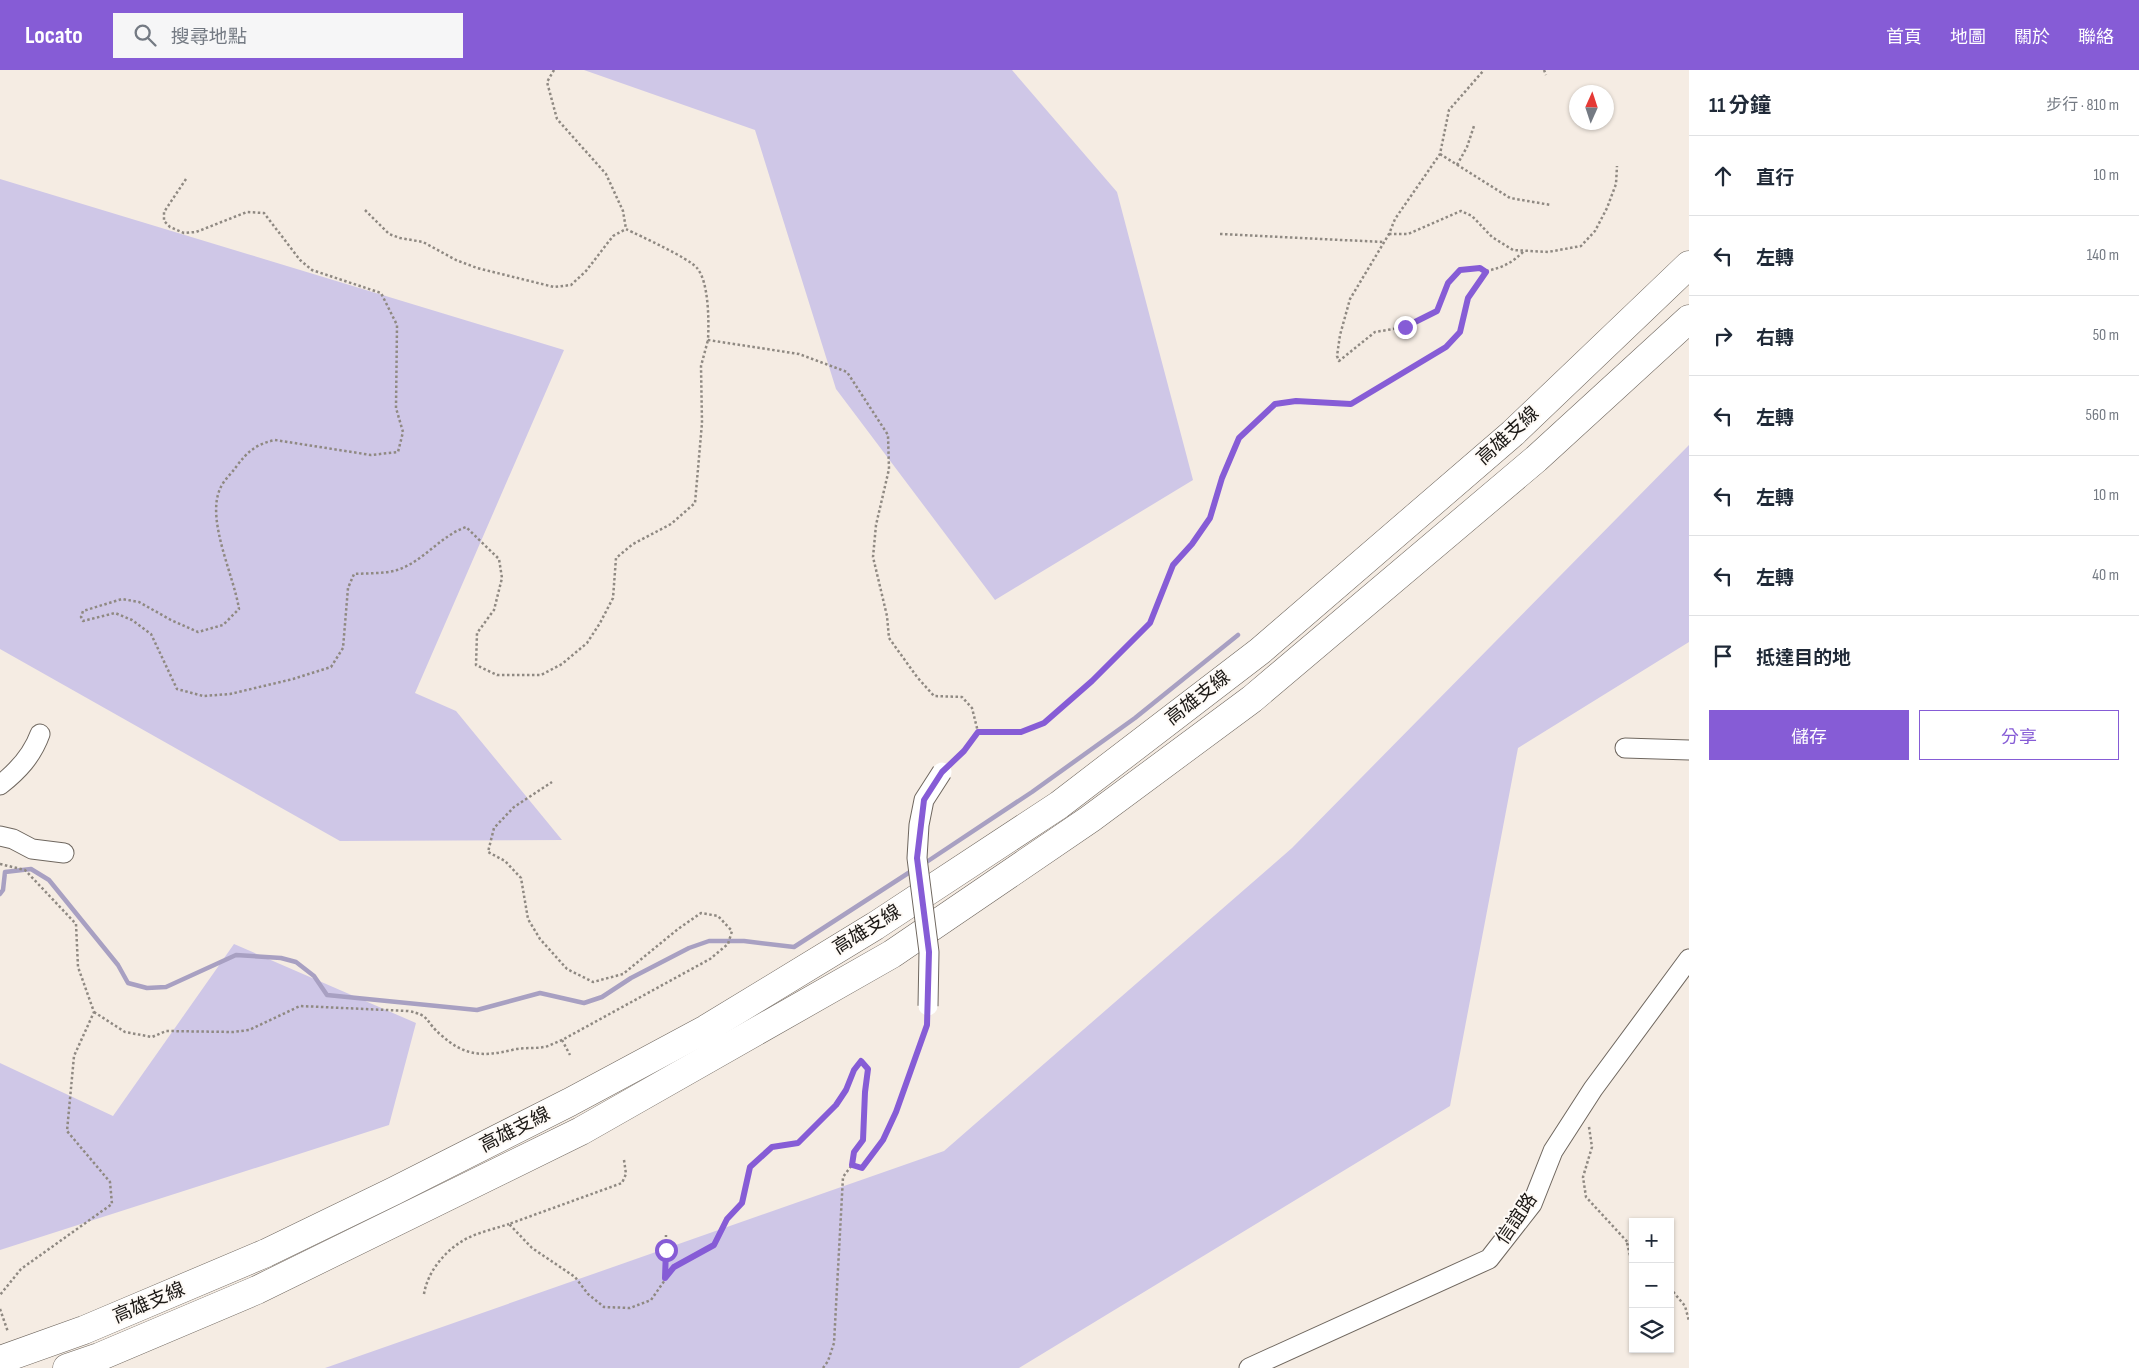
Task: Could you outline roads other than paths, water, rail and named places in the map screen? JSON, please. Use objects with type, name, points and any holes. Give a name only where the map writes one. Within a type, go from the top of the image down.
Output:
[{"type":"highway","name":"高雄支線","points":[[0,1360],[84,1330],[266,1253],[403,1187],[570,1102],[706,1029],[884,920],[1059,805],[1260,651],[1513,433],[1689,265]]},
{"type":"highway","name":"高雄支線","points":[[67,1368],[99,1357],[256,1290],[581,1131],[892,954],[1090,819],[1252,699],[1536,459],[1689,319]]},
{"type":"street","points":[[0,785],[18,772],[36,746],[40,734]]},
{"type":"street","points":[[1625,748],[1689,750]]},
{"type":"street","points":[[928,1006],[929,952],[917,858],[924,800],[942,772]]},
{"type":"street","points":[[0,836],[13,839],[32,848],[64,853]]},
{"type":"street","name":"信誼路","points":[[1249,1368],[1489,1259],[1532,1204],[1553,1151],[1584,1102],[1689,959]]},
{"type":"waterway","points":[[922,865],[1032,792],[1135,718],[1238,635]]},
{"type":"waterway","points":[[0,894],[3,890],[5,872],[31,869],[49,880],[118,965],[128,983],[147,988],[166,987],[236,955],[281,958],[296,962],[314,976],[327,995],[477,1010],[540,993],[584,1003],[602,997],[631,978],[689,948],[709,941],[744,941],[794,947],[913,870]]}]
